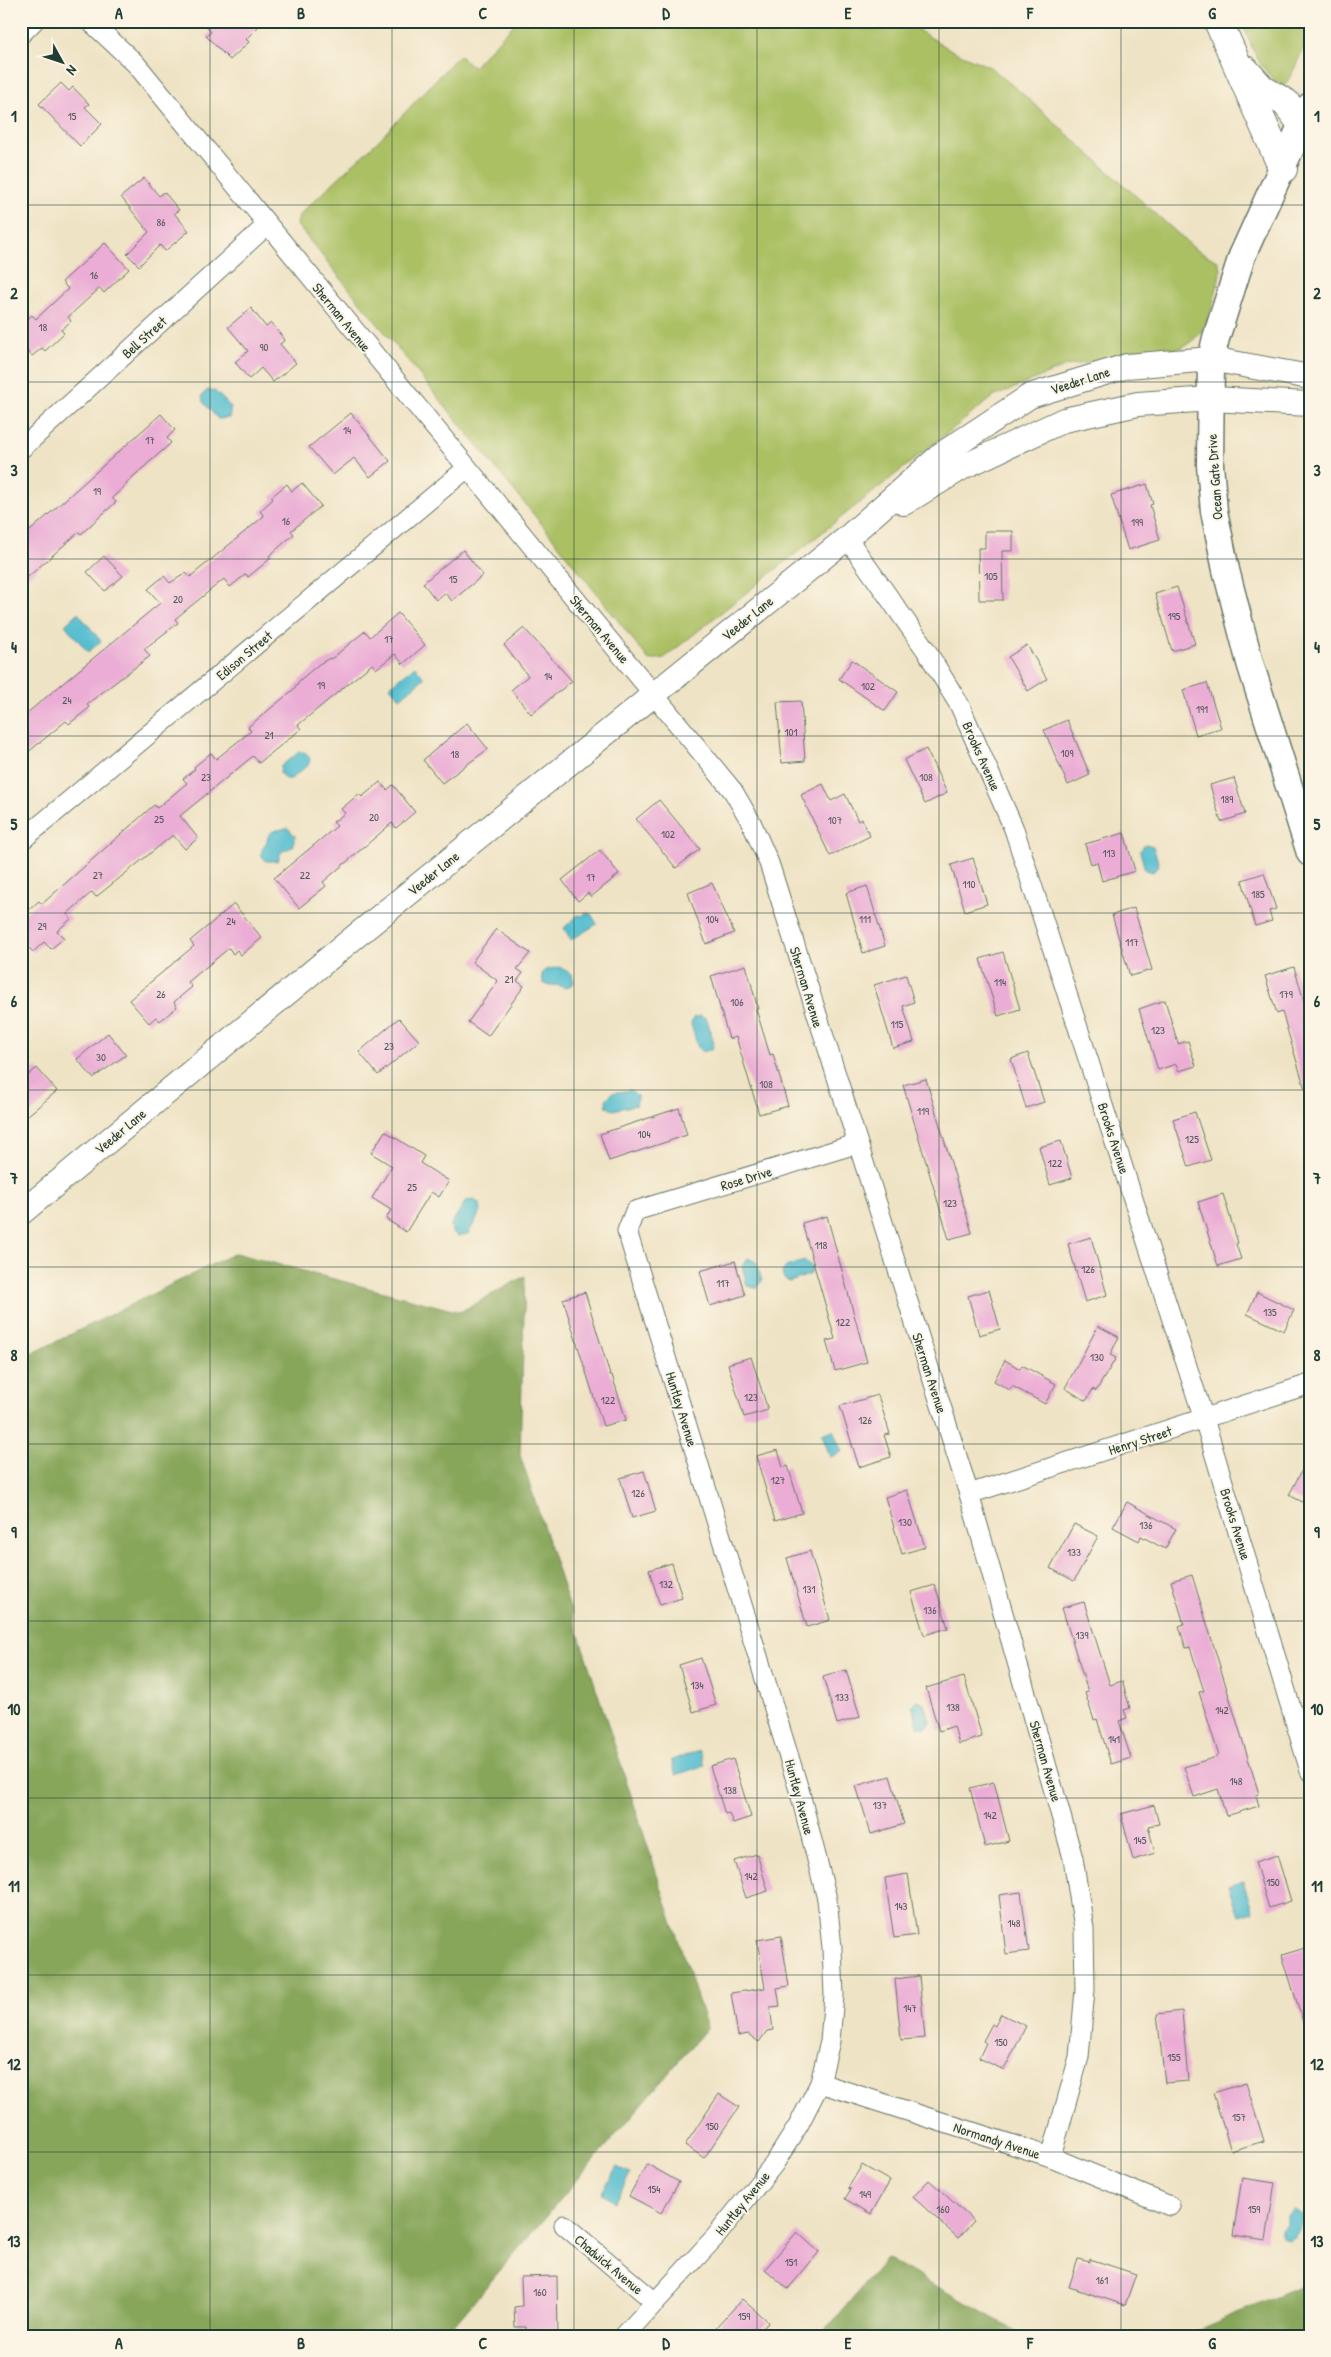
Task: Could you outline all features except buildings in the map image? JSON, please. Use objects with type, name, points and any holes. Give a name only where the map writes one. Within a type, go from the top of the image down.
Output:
[{"type":"highway","points":[[1218,21],[1283,169]]},
{"type":"highway","points":[[1236,62],[1262,89],[1307,117]]},
{"type":"main road","name":"Ocean Gate Drive","points":[[1307,117],[1242,256],[1211,359],[1210,465],[1214,511],[1226,570],[1250,664],[1309,850]]},
{"type":"street","points":[[21,34],[34,21]]},
{"type":"street","name":"Sherman Avenue","points":[[90,21],[136,64],[466,469],[654,693],[733,791],[751,822],[768,863],[856,1144],[970,1494],[1073,1858],[1084,1928],[1085,1990],[1078,2057],[1051,2157]]},
{"type":"street","name":"Bell Street","points":[[21,449],[267,225]]},
{"type":"street","name":"Veeder Lane","points":[[21,1213],[654,693],[847,538],[942,454],[1030,396],[1127,366],[1211,359],[1310,377]]},
{"type":"street","name":"Veeder Lane","points":[[847,538],[964,466],[1064,420],[1138,404],[1211,399],[1310,404]]},
{"type":"street","name":"Edison Street","points":[[21,841],[466,469]]},
{"type":"street","name":"Brooks Avenue","points":[[847,538],[926,650],[960,706],[1014,829],[1204,1419],[1310,1771]]},
{"type":"street","name":"Rose Drive","points":[[635,1211],[856,1144]]},
{"type":"street","name":"Huntley Avenue","points":[[624,2336],[717,2235],[774,2164],[798,2126],[820,2083],[830,2041],[834,1995],[827,1899],[800,1793],[627,1231],[635,1211]]},
{"type":"street","name":"Henry Street","points":[[970,1494],[1310,1384]]},
{"type":"street","name":"Normandy Avenue","points":[[820,2083],[1051,2157],[1170,2206]]},
{"type":"street","name":"Chadwick Avenue","points":[[564,2225],[655,2302]]},
{"type":"green space","points":[[517,21],[908,21],[918,30],[953,51],[990,67],[1024,95],[1196,250],[1218,261],[1221,269],[1206,324],[1192,341],[1181,348],[1066,366],[993,397],[664,658],[649,660],[548,532],[297,225],[299,215],[380,139],[459,55],[473,67]]},
{"type":"green space","points":[[1241,21],[1310,21],[1300,55],[1284,86],[1275,81],[1262,66]]},
{"type":"green space","points":[[235,1253],[460,1312],[525,1276],[520,1455],[707,2028],[444,2336],[21,2336],[21,1359]]},
{"type":"green space","points":[[886,2258],[1025,2336],[821,2336]]},
{"type":"green space","points":[[1310,2283],[1310,2336],[1183,2336]]},
{"type":"water","points":[[208,390],[215,391],[231,407],[229,418],[218,419],[203,402],[202,395]]},
{"type":"water","points":[[78,613],[101,641],[88,652],[65,625]]},
{"type":"water","points":[[415,666],[424,678],[400,698],[390,686]]},
{"type":"water","points":[[299,752],[304,752],[310,758],[309,764],[291,779],[285,779],[280,773],[281,766]]},
{"type":"water","points":[[288,828],[295,836],[292,847],[281,852],[278,861],[266,861],[262,856],[262,852],[269,834]]},
{"type":"water","points":[[1145,844],[1153,846],[1159,865],[1153,872],[1145,870],[1140,851]]},
{"type":"water","points":[[585,913],[591,914],[597,924],[571,940],[564,928],[578,915],[582,916]]},
{"type":"water","points":[[559,967],[572,974],[574,983],[566,988],[543,983],[542,974],[545,970]]},
{"type":"water","points":[[701,1016],[707,1019],[714,1044],[712,1049],[703,1052],[698,1048],[691,1024],[693,1018]]},
{"type":"water","points":[[631,1090],[638,1097],[636,1105],[613,1110],[607,1107],[606,1099],[612,1093]]},
{"type":"water","points":[[474,1200],[480,1204],[481,1211],[468,1234],[458,1236],[452,1232],[451,1224],[466,1201]]},
{"type":"water","points":[[748,1258],[756,1262],[762,1281],[756,1288],[747,1286],[742,1266]]},
{"type":"water","points":[[805,1261],[812,1267],[811,1274],[790,1282],[784,1279],[782,1272],[787,1266]]},
{"type":"water","points":[[833,1430],[842,1452],[830,1457],[822,1434]]},
{"type":"water","points":[[918,1700],[924,1703],[930,1721],[926,1728],[918,1726],[912,1705]]},
{"type":"water","points":[[700,1751],[705,1765],[676,1775],[671,1760]]},
{"type":"water","points":[[1243,1881],[1253,1912],[1239,1916],[1229,1886]]},
{"type":"water","points":[[617,2167],[630,2174],[615,2202],[601,2194]]},
{"type":"water","points":[[1295,2210],[1302,2215],[1302,2223],[1296,2236],[1289,2240],[1282,2236],[1282,2229],[1287,2224],[1287,2215]]}]
